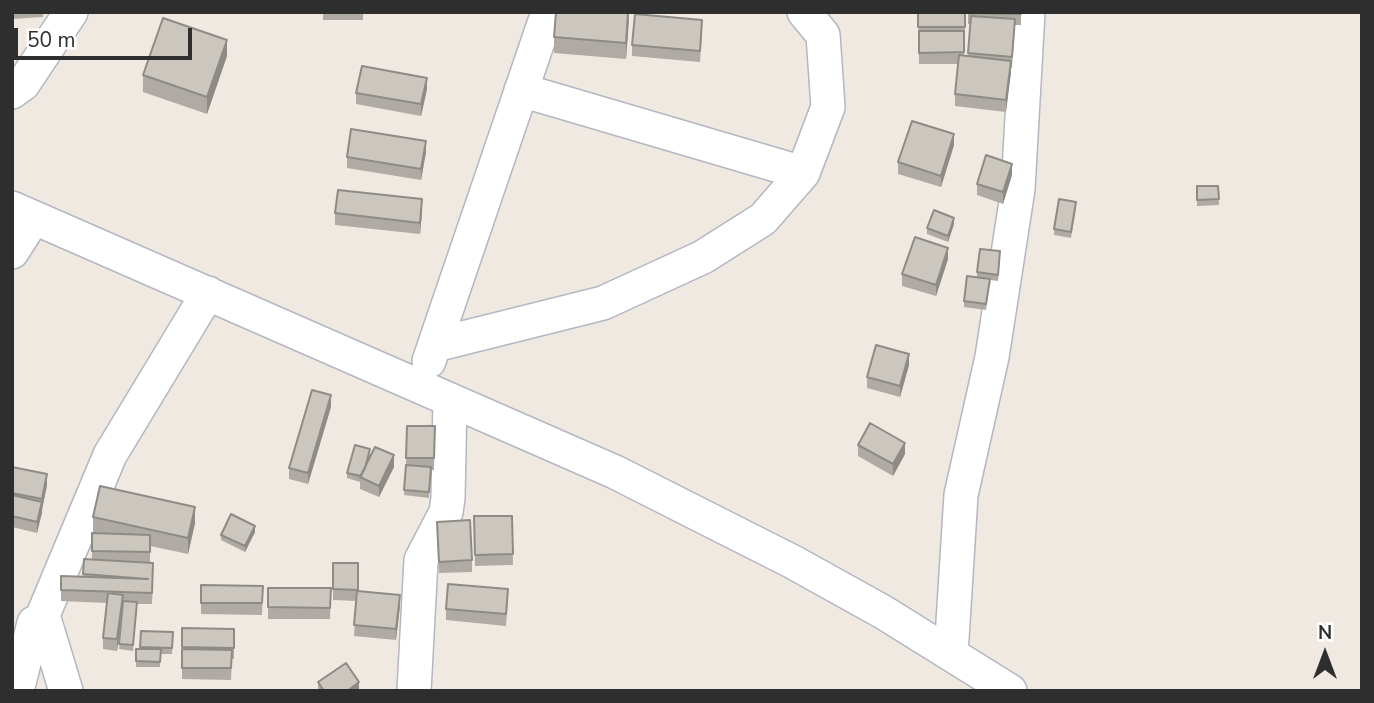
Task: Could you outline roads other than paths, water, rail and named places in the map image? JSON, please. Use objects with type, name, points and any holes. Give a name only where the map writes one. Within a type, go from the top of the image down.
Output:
[{"type":"street","points":[[12,92],[23,84],[71,12]]},
{"type":"street","points":[[414,691],[418,577],[421,560],[446,512],[448,498],[435,393],[435,345],[548,12]]},
{"type":"street","points":[[435,345],[604,303],[703,257],[763,219],[803,173],[828,107],[823,35],[804,12]]},
{"type":"street","points":[[951,654],[961,495],[992,357],[1018,189],[1028,12]]},
{"type":"street","points":[[521,90],[803,173]]},
{"type":"street","points":[[12,251],[23,213],[615,472],[793,562],[883,612],[1010,691]]},
{"type":"street","points":[[17,691],[31,623],[43,615],[110,455],[208,293]]},
{"type":"street","points":[[31,623],[66,691]]}]
